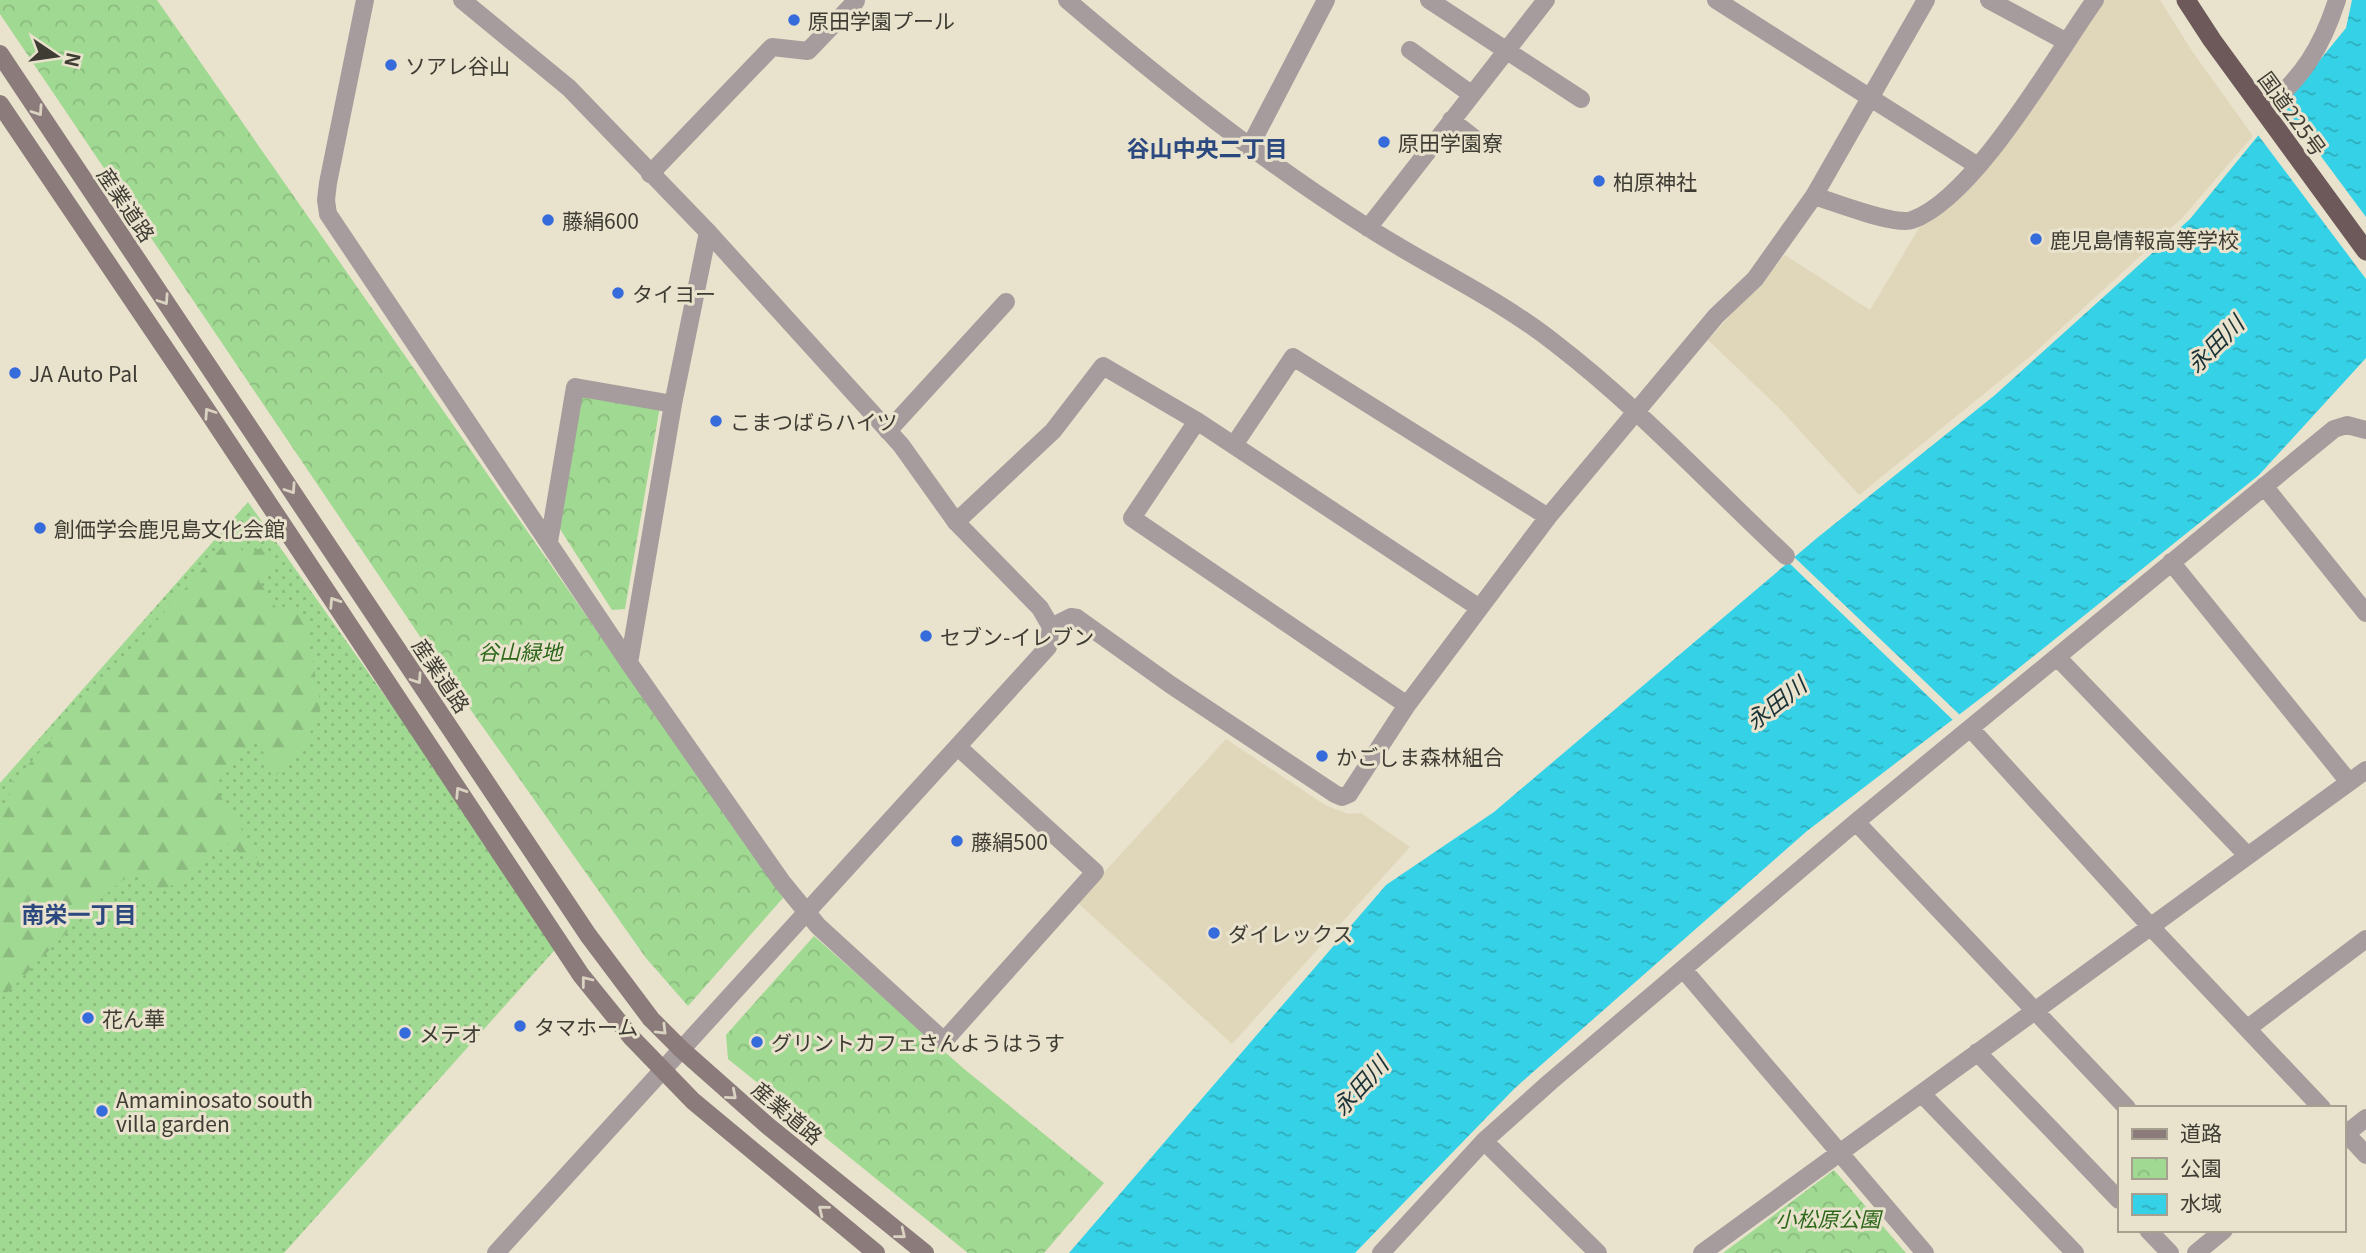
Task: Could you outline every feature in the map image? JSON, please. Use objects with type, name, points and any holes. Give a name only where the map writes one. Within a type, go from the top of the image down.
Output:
[{"type":"highway","name":"国道225号","points":[[2186,0],[2366,251]]},
{"type":"main road","name":"産業道路","points":[[0,54],[589,935],[651,1019],[768,1126],[925,1253]]},
{"type":"main road","points":[[0,104],[206,409],[581,975],[632,1038],[693,1101],[876,1253]]},
{"type":"street","points":[[365,0],[326,207],[340,233],[629,663],[782,881],[818,926],[944,1041],[1095,872],[958,747]]},
{"type":"street","points":[[462,0],[569,88],[708,232],[888,432],[926,477],[956,522],[1040,608],[1051,627],[1048,647],[496,1253]]},
{"type":"street","points":[[1067,0],[1249,148],[1368,228],[1531,325],[1635,413],[1786,556]]},
{"type":"street","points":[[1249,148],[1326,0]]},
{"type":"street","points":[[1429,0],[1581,99]]},
{"type":"street","points":[[1368,228],[1546,0]]},
{"type":"street","points":[[1716,0],[1978,166]]},
{"type":"street","points":[[1051,627],[1071,617],[1077,618],[1171,685],[1342,797],[1356,785],[1407,705],[1548,517],[1716,316],[1755,279],[1814,196],[1926,0]]},
{"type":"street","points":[[1989,0],[2065,41]]},
{"type":"street","points":[[1814,196],[1894,220],[1911,220],[1959,188],[2008,129],[2095,0]]},
{"type":"street","points":[[2266,115],[2315,56],[2334,8],[2321,0]]},
{"type":"street","points":[[650,174],[772,47],[808,51],[856,1]]},
{"type":"street","points":[[1410,50],[1472,94]]},
{"type":"street","points":[[1451,120],[1483,145]]},
{"type":"street","points":[[629,663],[673,404],[708,232]]},
{"type":"street","points":[[888,432],[1006,302]]},
{"type":"street","points":[[1234,445],[1293,357],[1548,517]]},
{"type":"street","points":[[956,522],[1054,431],[1103,366],[1197,421],[1478,607]]},
{"type":"street","points":[[549,542],[575,387],[673,404]]},
{"type":"street","points":[[1197,421],[1132,518],[1407,705]]},
{"type":"street","points":[[1381,1253],[1484,1141],[1856,822],[2334,429],[2347,425],[2366,430]]},
{"type":"street","points":[[2264,486],[2366,613]]},
{"type":"street","points":[[2171,562],[2350,782]]},
{"type":"street","points":[[2058,658],[2247,855]]},
{"type":"street","points":[[1971,729],[2150,926],[2320,1106]]},
{"type":"street","points":[[1702,1253],[1923,1095],[1977,1052],[2366,770]]},
{"type":"street","points":[[1856,822],[2125,1106]]},
{"type":"street","points":[[2248,1028],[2366,939]]},
{"type":"street","points":[[1683,969],[1925,1253]]},
{"type":"street","points":[[1977,1052],[2118,1199]]},
{"type":"street","points":[[1923,1095],[2075,1253]]},
{"type":"street","points":[[2345,1132],[2366,1118]]},
{"type":"street","points":[[2345,1134],[2366,1156]]},
{"type":"street","points":[[1484,1141],[1598,1253]]},
{"type":"street","points":[[2150,1232],[2170,1253]]},
{"type":"street","points":[[2196,1253],[2222,1232]]},
{"type":"shaded area","name":"鹿児島情報高等学校","points":[[2101,0],[2160,0],[2192,51],[2253,136],[2182,218],[2032,355],[1859,495],[1779,408],[1708,340],[1785,255],[1870,310],[1922,223]]},
{"type":"shaded area","points":[[1226,739],[1325,805],[1348,814],[1361,813],[1410,847],[1232,1044],[1077,902]]},
{"type":"green space","name":"谷山緑地","points":[[0,0],[157,0],[783,898],[688,1006],[646,958],[444,672],[0,14]]},
{"type":"green space","points":[[587,393],[660,406],[625,609],[612,610],[558,526],[579,398]]},
{"type":"green space","points":[[248,502],[560,944],[284,1253],[0,1253],[0,783]]},
{"type":"green space","points":[[231,537],[247,556],[262,547],[274,557],[272,570],[259,581],[279,612],[292,606],[305,621],[321,706],[309,736],[275,777],[257,739],[214,786],[252,846],[261,868],[228,844],[177,883],[158,892],[133,872],[99,900],[0,1000],[0,815],[8,804],[12,783]]},
{"type":"green space","points":[[814,936],[963,1068],[1104,1183],[1044,1253],[968,1253],[728,1059],[726,1035]]},
{"type":"green space","name":"小松原公園","points":[[1834,1170],[1906,1253],[1723,1253]]},
{"type":"water","name":"永田川","points":[[2352,0],[2366,0],[2366,358],[2259,475],[1994,688],[1807,831],[1515,1088],[1355,1253],[1069,1253],[1386,885],[1494,812],[1817,538],[1995,395],[2190,219],[2346,28]]},
{"type":"pier","points":[[2283,105],[2366,217],[2366,279],[2258,135]]},
{"type":"pier","points":[[1792,555],[1961,716],[1955,722],[1786,560]]},
{"type":"place","name":"原田学園プール","points":[[794,20]]},
{"type":"place","name":"ソアレ谷山","points":[[391,65]]},
{"type":"place","name":"原田学園寮","points":[[1384,142]]},
{"type":"place","name":"柏原神社","points":[[1599,181]]},
{"type":"place","name":"藤絹600","points":[[548,220]]},
{"type":"place","name":"鹿児島情報高等学校","points":[[2036,239]]},
{"type":"place","name":"タイヨー","points":[[618,293]]},
{"type":"place","name":"JA Auto Pal","points":[[15,373]]},
{"type":"place","name":"こまつばらハイツ","points":[[716,421]]},
{"type":"place","name":"創価学会鹿児島文化会館","points":[[40,528]]},
{"type":"place","name":"セブン-イレブン","points":[[926,636]]},
{"type":"place","name":"かごしま森林組合","points":[[1322,756]]},
{"type":"place","name":"藤絹500","points":[[957,841]]},
{"type":"place","name":"ダイレックス","points":[[1214,933]]},
{"type":"place","name":"花ん華","points":[[88,1018]]},
{"type":"place","name":"タマホーム","points":[[520,1026]]},
{"type":"place","name":"メテオ","points":[[405,1033]]},
{"type":"place","name":"グリントカフェさんようはうす","points":[[757,1042]]},
{"type":"place","name":"Amaminosato south villa garden","points":[[102,1111]]},
{"type":"district","name":"谷山中央二丁目","points":[[1207,147]]},
{"type":"district","name":"南栄一丁目","points":[[79,913]]}]
